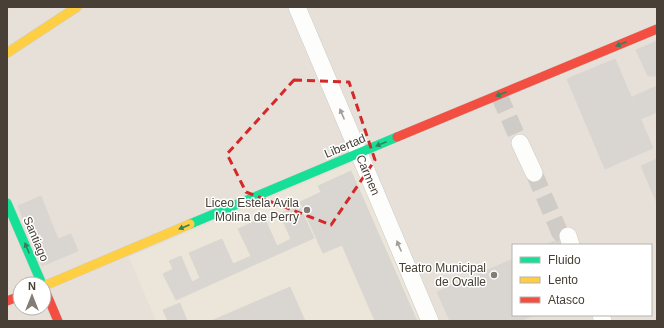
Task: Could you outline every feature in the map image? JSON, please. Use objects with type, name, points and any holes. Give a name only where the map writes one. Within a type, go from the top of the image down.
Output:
[{"type":"main road","points":[[7,53],[77,7]]},
{"type":"main road","name":"Libertad","points":[[52,282],[657,29]]},
{"type":"main road","name":"Santiago","points":[[7,202],[39,276]]},
{"type":"main road","name":"Santiago","points":[[52,307],[58,321]]},
{"type":"street","name":"Carmen","points":[[297,7],[430,321]]},
{"type":"street","points":[[520,143],[534,173]]},
{"type":"highlighted area","points":[[294,80],[349,82],[375,160],[331,225],[246,192],[227,154]]},
{"type":"shaded area","points":[[7,7],[657,7],[657,321],[7,321]]},
{"type":"shaded area","name":"Liceo Estela Avila Molina de Perry","points":[[354,162],[419,321],[156,321],[129,257]]},
{"type":"building","points":[[657,41],[657,79],[656,76],[648,76],[636,50]]},
{"type":"building","points":[[615,59],[653,148],[605,169],[567,79]]},
{"type":"building","points":[[657,86],[657,112],[641,119],[632,97]]},
{"type":"building","points":[[657,159],[657,203],[641,166]]},
{"type":"building","points":[[351,171],[417,321],[375,321],[342,245],[323,253],[300,202],[321,192],[318,186]]},
{"type":"building","points":[[41,196],[58,239],[71,234],[78,251],[42,266],[18,206]]},
{"type":"building","points":[[299,205],[314,238],[176,300],[163,274],[173,269],[169,261],[181,256],[192,282],[200,278],[189,253],[222,239],[233,264],[251,256],[238,229],[264,217],[277,246],[291,239],[280,214]]},
{"type":"building","points":[[562,238],[565,244],[547,244]]},
{"type":"building","name":"Teatro Municipal de Ovalle","points":[[512,259],[512,316],[532,316],[520,321],[450,321],[437,292]]},
{"type":"building","points":[[290,287],[305,321],[211,321]]},
{"type":"building","points":[[180,303],[187,321],[168,321],[163,310]]},
{"type":"tunnel","points":[[499,95],[520,143]]},
{"type":"tunnel","points":[[534,173],[560,233],[568,236]]},
{"type":"traffic: fast","points":[[190,224],[397,137]]},
{"type":"traffic: fast","points":[[7,203],[39,276]]},
{"type":"traffic: slow","points":[[7,53],[77,7]]},
{"type":"traffic: slow","points":[[52,283],[190,224]]},
{"type":"traffic: jam","points":[[397,137],[657,29]]},
{"type":"traffic: jam","points":[[7,301],[12,299]]},
{"type":"traffic: jam","points":[[52,307],[58,321]]},
{"type":"place","name":"Liceo Estela Avila Molina de Perry","points":[[307,210]]},
{"type":"place","name":"Teatro Municipal de Ovalle","points":[[494,275]]}]
